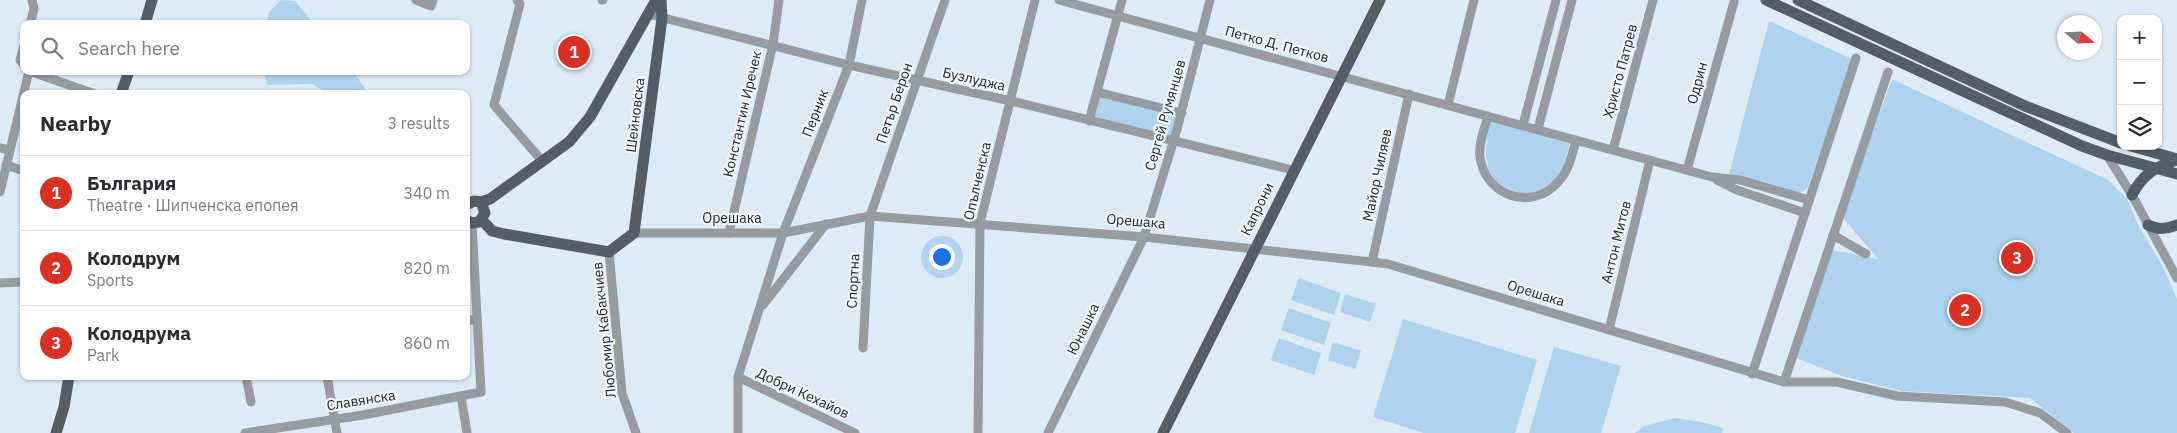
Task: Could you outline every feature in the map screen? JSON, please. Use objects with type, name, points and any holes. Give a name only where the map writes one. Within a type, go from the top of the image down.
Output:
[{"type":"main road","points":[[146,20],[152,0]]},
{"type":"main road","points":[[470,203],[490,199],[569,142],[590,117],[656,0]]},
{"type":"main road","name":"Шейновска","points":[[634,233],[662,18],[661,0]]},
{"type":"main road","name":"Капрони","points":[[1164,433],[1293,170],[1380,0]]},
{"type":"main road","points":[[1766,0],[2082,146],[2153,169],[2177,174]]},
{"type":"main road","points":[[1798,0],[2025,106],[2117,141]]},
{"type":"main road","points":[[122,90],[128,75]]},
{"type":"main road","points":[[2145,150],[2177,159]]},
{"type":"main road","points":[[2132,195],[2141,181],[2153,169],[2177,159]]},
{"type":"main road","points":[[473,221],[485,213],[481,202]]},
{"type":"main road","points":[[473,221],[504,234],[609,252],[634,233]]},
{"type":"main road","points":[[2148,225],[2166,229],[2177,226]]},
{"type":"main road","points":[[56,433],[64,407],[68,380]]},
{"type":"street","points":[[31,20],[34,9],[32,0]]},
{"type":"street","points":[[416,0],[431,6],[433,0]]},
{"type":"street","name":"Константин Иречек","points":[[729,233],[772,44],[779,0]]},
{"type":"street","name":"Перник","points":[[738,433],[738,377],[783,233],[849,65],[862,0]]},
{"type":"street","name":"Петър Берон","points":[[870,216],[945,0]]},
{"type":"street","name":"Опълченска","points":[[978,433],[980,223],[1011,102],[1034,0]]},
{"type":"street","name":"Петко Д. Петков","points":[[1059,0],[1712,177],[1740,180],[1809,200]]},
{"type":"street","points":[[1090,121],[1122,0]]},
{"type":"street","name":"Сергей Румянцев","points":[[1144,237],[1182,113],[1210,0]]},
{"type":"street","points":[[1448,105],[1474,0]]},
{"type":"street","points":[[1523,125],[1556,0]]},
{"type":"street","points":[[1538,130],[1572,0]]},
{"type":"street","name":"Христо Патрев","points":[[1613,150],[1653,0]]},
{"type":"street","points":[[519,1],[494,105],[543,162]]},
{"type":"street","name":"Одрин","points":[[1687,170],[1734,2]]},
{"type":"street","name":"Бузлуджа","points":[[648,14],[849,65],[1293,170]]},
{"type":"street","points":[[1752,374],[1856,58]]},
{"type":"street","points":[[1784,382],[1888,72]]},
{"type":"street","points":[[24,90],[28,75]]},
{"type":"street","points":[[40,75],[84,90]]},
{"type":"street","points":[[1097,92],[1182,113]]},
{"type":"street","name":"Майор Чиляев","points":[[1372,262],[1409,94]]},
{"type":"street","points":[[0,192],[20,108]]},
{"type":"street","points":[[1488,116],[1479,151],[1482,166],[1494,186],[1514,197],[1532,199],[1554,187],[1566,171],[1576,140]]},
{"type":"street","points":[[0,148],[10,150]]},
{"type":"street","points":[[2107,155],[2132,195],[2177,278]]},
{"type":"street","name":"Антон Митов","points":[[1609,330],[1650,160]]},
{"type":"street","points":[[6,166],[20,170]]},
{"type":"street","name":"Петко Д. Петков","points":[[1712,177],[1737,190],[1805,212]]},
{"type":"street","name":"Орешака","points":[[634,233],[783,233],[870,216],[1144,237],[1388,264],[1784,382],[1838,382],[1897,396],[2005,402],[2040,412],[2067,433]]},
{"type":"street","name":"Спортна","points":[[863,348],[870,216]]},
{"type":"street","points":[[470,320],[477,319],[473,221]]},
{"type":"street","points":[[760,309],[826,224]]},
{"type":"street","points":[[1833,235],[1866,254]]},
{"type":"street","name":"Юнашка","points":[[1048,433],[1144,237]]},
{"type":"street","name":"Любомир Кабакчиев","points":[[609,252],[622,393],[636,433]]},
{"type":"street","points":[[0,283],[20,282]]},
{"type":"street","name":"Славянска","points":[[245,433],[481,392],[477,319]]},
{"type":"street","name":"Добри Кехайов","points":[[738,377],[856,433]]},
{"type":"street","points":[[247,380],[251,402]]},
{"type":"street","points":[[328,380],[337,433]]},
{"type":"street","points":[[461,396],[467,433]]},
{"type":"shaded area","points":[[281,0],[295,1],[311,20],[267,20],[269,12]]},
{"type":"shaded area","points":[[1769,21],[1852,59],[1808,187],[1799,194],[1729,174]]},
{"type":"shaded area","points":[[265,75],[356,75],[366,90],[322,90],[312,84],[267,85]]},
{"type":"shaded area","points":[[1892,79],[2108,180],[2127,199],[2139,227],[2162,265],[2177,299],[2177,433],[2074,433],[2030,398],[1901,391],[1842,376],[1796,358],[1832,250],[1878,259],[1842,217]]},
{"type":"shaded area","points":[[1101,95],[1177,114],[1170,138],[1094,120]]},
{"type":"shaded area","points":[[1491,119],[1570,141],[1565,161],[1559,174],[1531,196],[1503,187],[1489,170],[1487,160],[1486,148]]},
{"type":"shaded area","points":[[1299,278],[1341,293],[1334,315],[1291,300]]},
{"type":"shaded area","points":[[1345,294],[1376,304],[1370,322],[1340,312]]},
{"type":"shaded area","points":[[1289,308],[1331,323],[1324,345],[1281,330]]},
{"type":"shaded area","points":[[1403,319],[1537,360],[1515,433],[1424,433],[1373,417]]},
{"type":"shaded area","points":[[1279,338],[1321,353],[1314,375],[1271,360]]},
{"type":"shaded area","points":[[1333,342],[1361,351],[1355,369],[1328,360]]},
{"type":"shaded area","points":[[1554,347],[1621,366],[1601,433],[1529,433]]},
{"type":"shaded area","points":[[1675,418],[1723,428],[1722,433],[1635,433],[1644,426]]},
{"type":"place","name":"България","points":[[574,52]]},
{"type":"place","name":"Колодрума","points":[[2017,258]]},
{"type":"place","name":"Колодрум","points":[[1965,310]]}]
